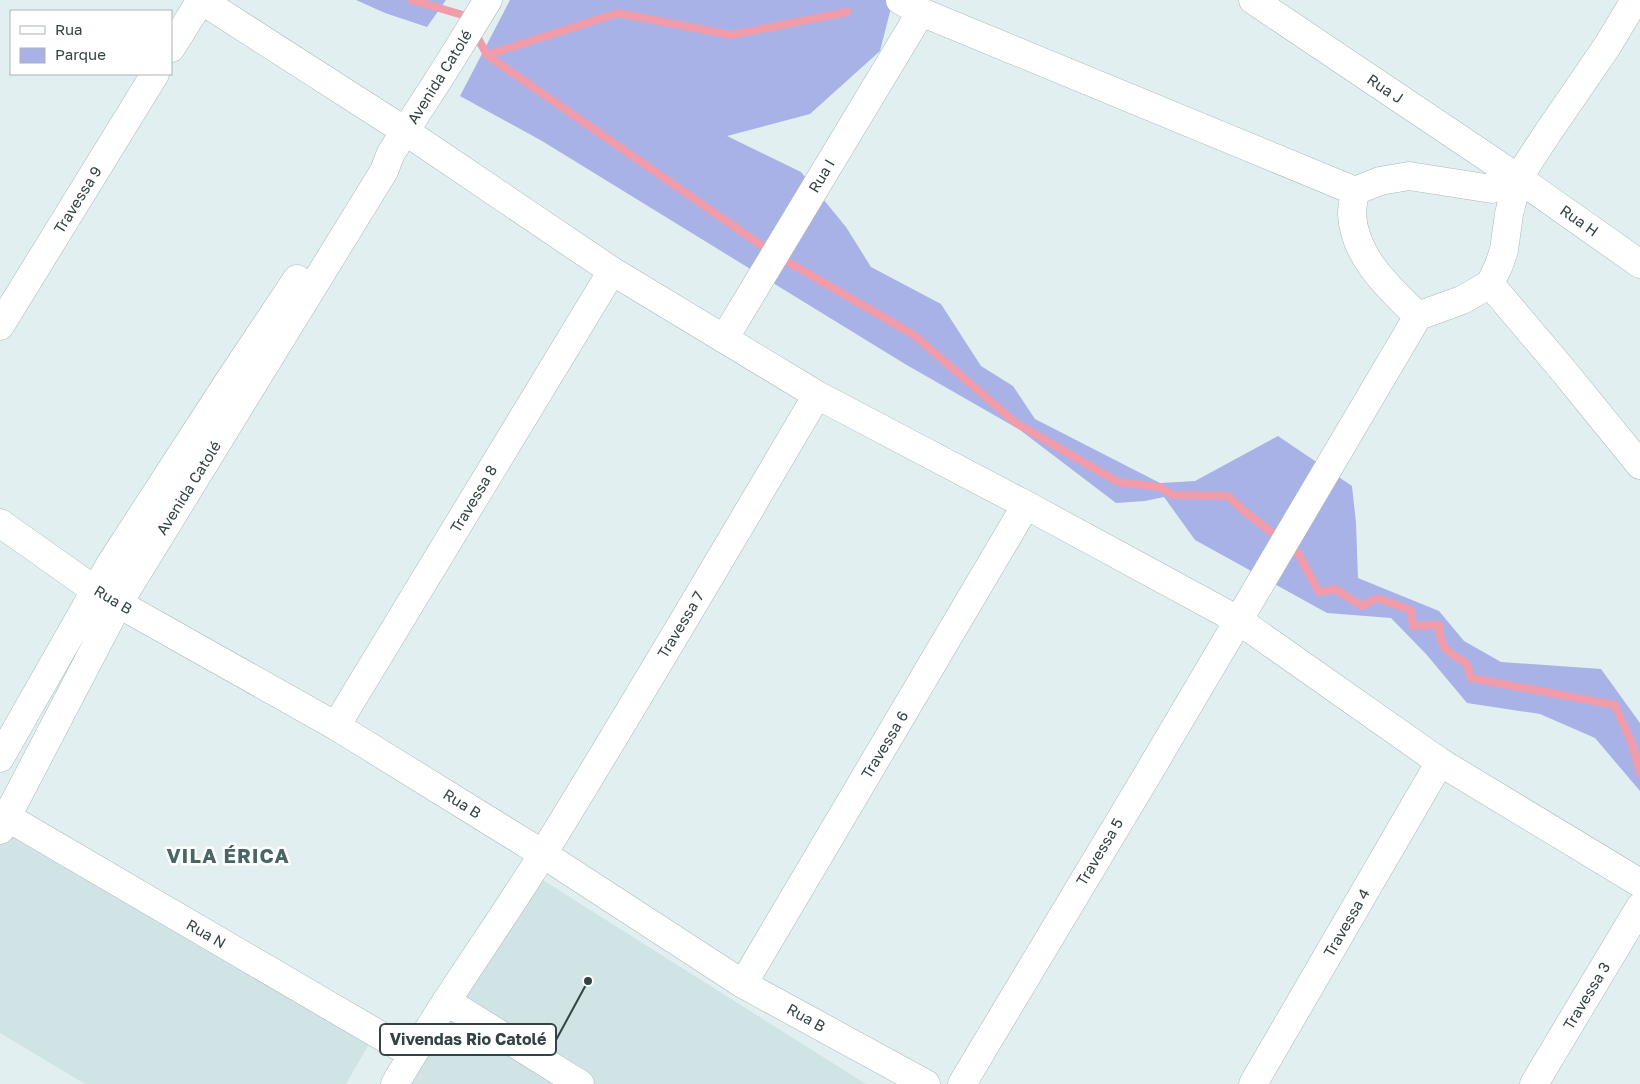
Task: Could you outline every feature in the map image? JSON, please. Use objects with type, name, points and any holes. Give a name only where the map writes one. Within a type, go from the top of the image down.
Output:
[{"type":"street","points":[[172,46],[201,0],[398,142],[817,395],[1238,620],[1440,762],[1640,883]]},
{"type":"street","name":"Avenida Catolé","points":[[2,820],[107,597],[111,563],[310,260],[353,190],[369,170],[398,142],[488,0]]},
{"type":"street","name":"Rua J","points":[[1252,0],[1518,178]]},
{"type":"street","points":[[1356,191],[1352,213],[1355,230],[1362,249],[1385,284],[1418,316],[1462,300],[1490,284],[1500,265],[1504,250],[1509,214],[1518,178],[1606,48],[1636,0]]},
{"type":"street","points":[[910,6],[1356,191],[1380,181],[1409,176],[1492,189],[1518,178]]},
{"type":"street","name":"Rua I","points":[[724,339],[910,6]]},
{"type":"street","name":"Travessa 9","points":[[0,326],[154,75]]},
{"type":"street","name":"Rua H","points":[[1518,178],[1640,264]]},
{"type":"street","name":"Travessa 8","points":[[336,726],[612,271]]},
{"type":"street","points":[[1490,284],[1562,369],[1640,466]]},
{"type":"street","name":"Travessa 5","points":[[962,1084],[1418,316]]},
{"type":"street","name":"Travessa 7","points":[[395,1084],[446,1001],[543,854],[682,625],[817,395]]},
{"type":"street","name":"Travessa 6","points":[[743,984],[1026,505]]},
{"type":"street","name":"Rua B","points":[[0,523],[107,597],[336,726],[543,854],[743,984],[926,1084]]},
{"type":"street","name":"Avenida Catolé","points":[[0,758],[107,597]]},
{"type":"street","name":"Travessa 4","points":[[1253,1084],[1440,762]]},
{"type":"street","name":"Rua N","points":[[2,820],[412,1054]]},
{"type":"street","name":"Travessa 3","points":[[1534,1084],[1640,907]]},
{"type":"street","points":[[446,1001],[580,1084]]},
{"type":"shaded area","points":[[0,807],[372,1039],[346,1084],[85,1084],[0,1033]]},
{"type":"shaded area","points":[[541,879],[866,1084],[404,1084]]},
{"type":"green space","points":[[356,0],[446,0],[427,27],[385,13]]},
{"type":"green space","points":[[510,0],[893,0],[880,51],[810,114],[727,136],[801,172],[846,227],[871,267],[941,304],[981,366],[1013,386],[1035,419],[1160,483],[1195,481],[1278,436],[1352,486],[1356,523],[1358,578],[1439,611],[1464,641],[1501,662],[1601,669],[1640,723],[1640,791],[1595,738],[1540,714],[1467,703],[1426,654],[1391,618],[1327,613],[1195,540],[1164,497],[1145,501],[1116,503],[1020,430],[905,364],[542,141],[460,96]]},
{"type":"waterway","points":[[412,0],[466,16],[469,21]]},
{"type":"waterway","points":[[474,31],[487,55],[618,13],[731,35],[847,12]]},
{"type":"waterway","points":[[487,55],[771,252],[914,335],[1016,423],[1118,482],[1160,487],[1173,495],[1228,496],[1298,553],[1319,592],[1335,589],[1362,606],[1377,598],[1411,610],[1413,626],[1439,625],[1443,645],[1450,653],[1467,664],[1471,678],[1615,705],[1632,744],[1640,773]]},
{"type":"place","name":"Vivendas Rio Catolé","points":[[588,981]]},
{"type":"district","name":"VILA ÉRICA","points":[[228,856]]}]
